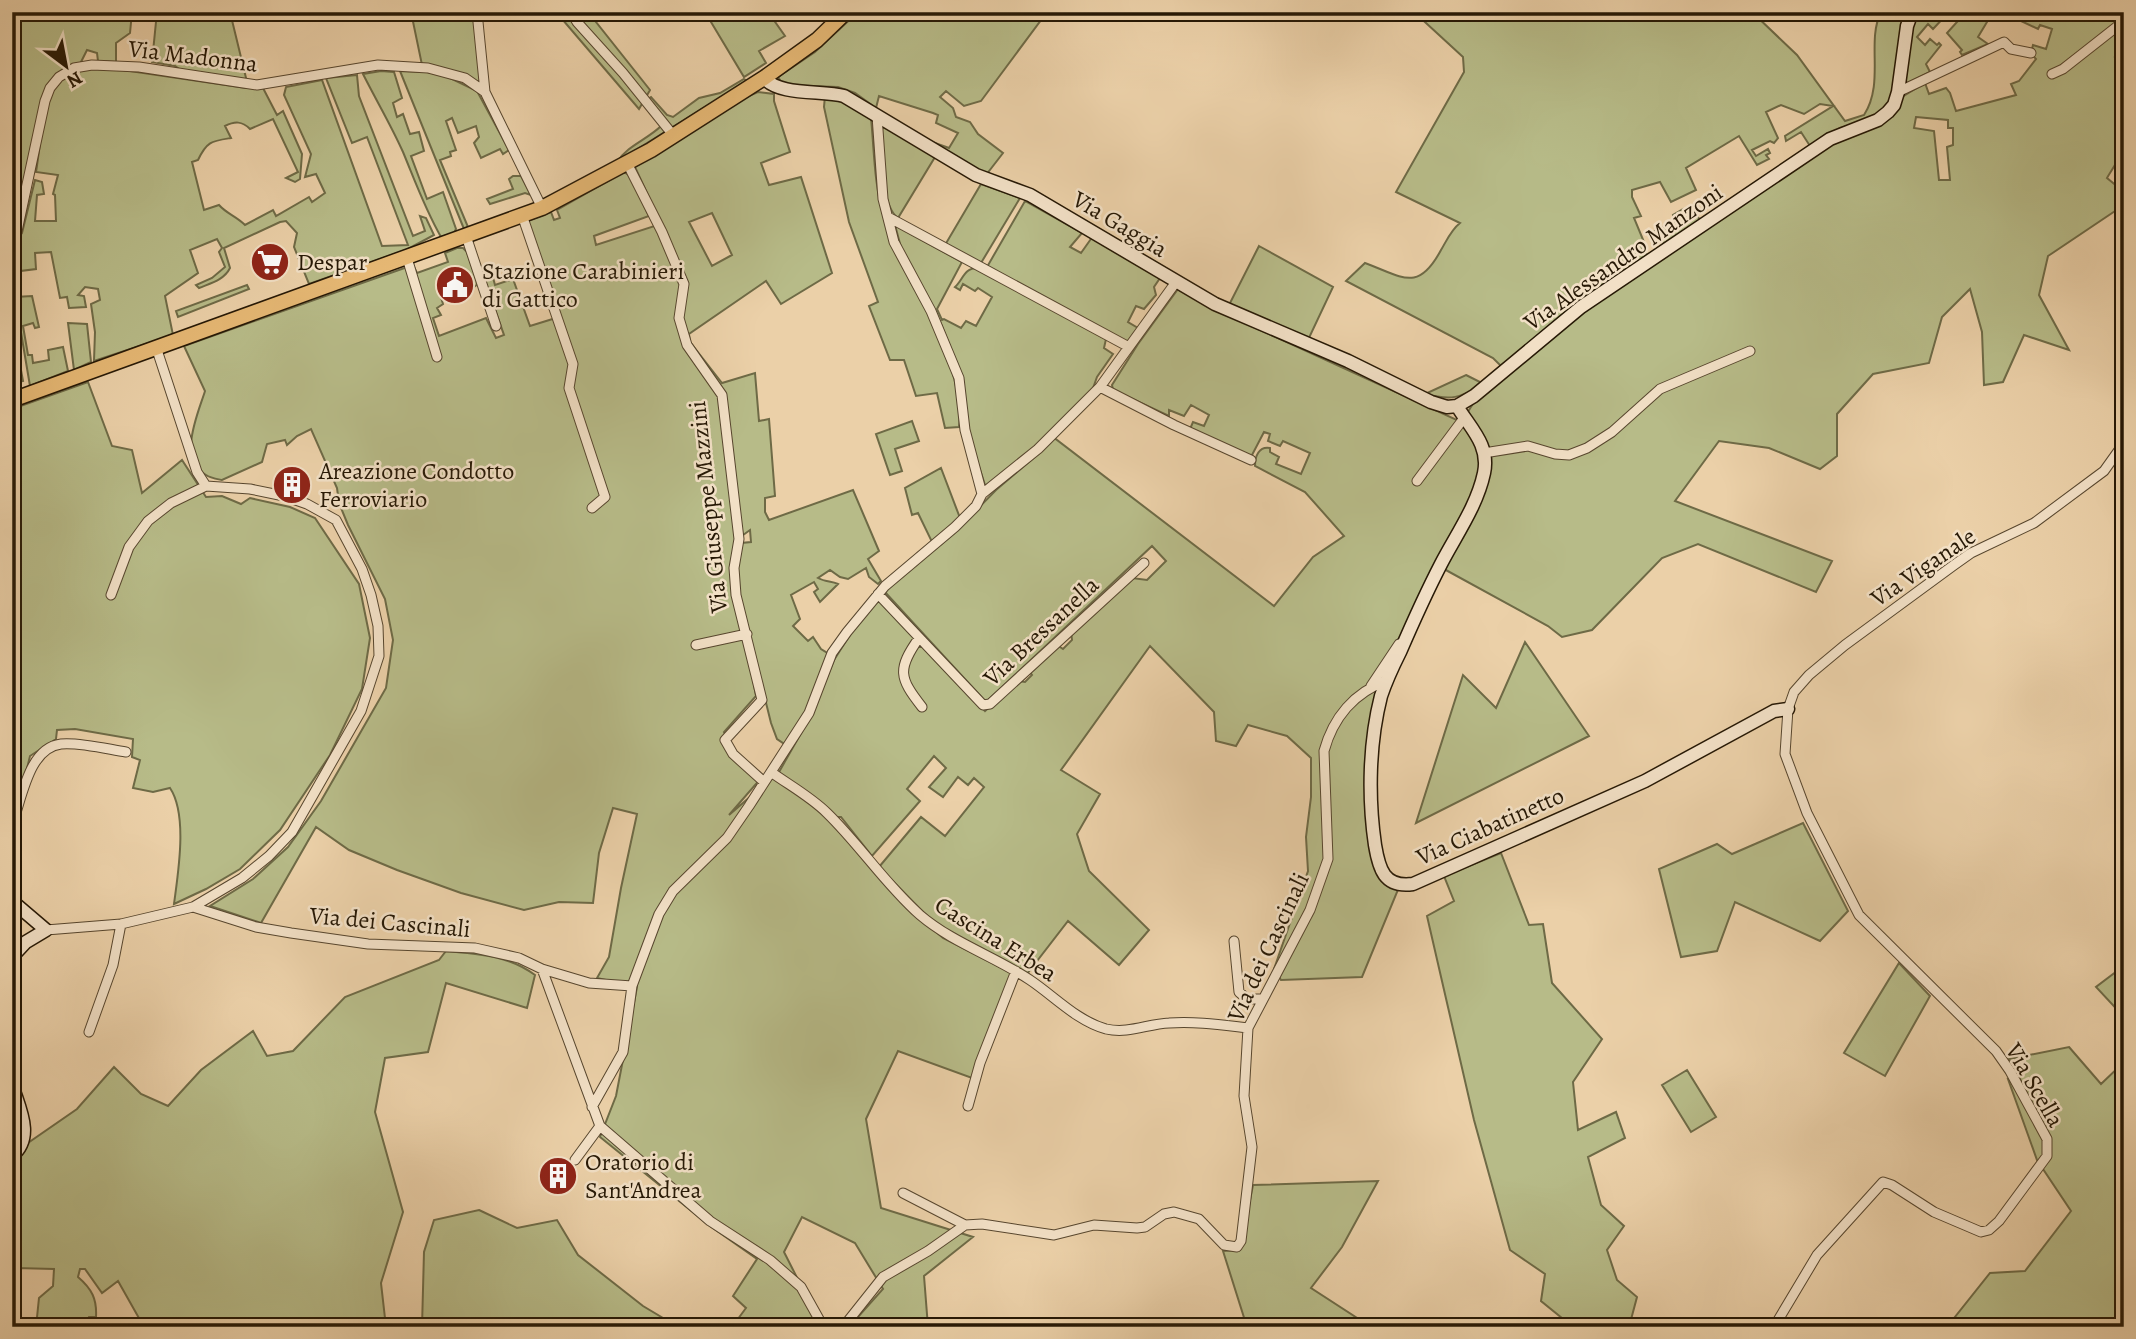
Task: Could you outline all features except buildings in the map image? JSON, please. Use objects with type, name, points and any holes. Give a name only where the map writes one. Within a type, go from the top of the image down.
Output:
[{"type":"main road","points":[[12,400],[542,208],[627,163],[764,78],[817,40],[846,12]]},
{"type":"street","points":[[478,12],[485,92],[542,208]]},
{"type":"street","points":[[571,12],[673,135]]},
{"type":"street","name":"Via Alessandro Manzoni","points":[[1457,406],[1494,381],[1581,307],[1830,139],[1878,120],[1894,105],[1907,26],[1912,12]]},
{"type":"street","points":[[2052,74],[2063,69],[2124,21]]},
{"type":"street","points":[[1898,92],[2004,42],[2011,49],[2031,53]]},
{"type":"street","name":"Via Madonna","points":[[12,239],[17,230],[45,101],[50,88],[59,77],[74,68],[92,65],[139,67],[257,85],[378,65],[428,68],[465,78],[485,92]]},
{"type":"street","name":"Via Gaggia","points":[[764,78],[779,88],[844,96],[976,175],[1030,195],[1215,304],[1348,361],[1431,402],[1447,407],[1457,406]]},
{"type":"street","points":[[877,116],[883,199],[894,242],[931,311],[959,378],[965,430],[982,494]]},
{"type":"street","name":"Via Giuseppe Mazzini","points":[[627,163],[662,232],[684,284],[679,318],[687,345],[722,395],[739,539],[734,568],[736,595],[762,700],[725,740],[733,754],[764,782]]},
{"type":"street","points":[[522,215],[573,364],[569,388],[605,497],[587,509]]},
{"type":"street","points":[[888,217],[1129,347]]},
{"type":"street","points":[[466,236],[496,326]]},
{"type":"street","points":[[407,258],[438,357]]},
{"type":"street","points":[[592,1107],[623,1052],[632,986],[659,914],[673,891],[727,838],[771,772],[809,713],[832,653],[878,593],[955,527],[976,506],[982,494],[1038,449],[1100,387],[1177,282]]},
{"type":"street","points":[[156,347],[197,472],[206,486]]},
{"type":"street","points":[[1457,406],[1478,433],[1484,453],[1528,446],[1569,455],[1612,432],[1660,389],[1750,351]]},
{"type":"street","points":[[1100,387],[1251,460]]},
{"type":"street","points":[[1417,481],[1464,418]]},
{"type":"street","name":"Via Viganale","points":[[1788,709],[1794,692],[1824,661],[1971,553],[2034,523],[2104,471],[2124,443]]},
{"type":"street","name":"Via Ciabatinetto","points":[[1484,453],[1485,469],[1473,506],[1413,622],[1387,681],[1376,718],[1371,784],[1374,837],[1382,872],[1394,883],[1413,884],[1645,781],[1774,711],[1788,709]]},
{"type":"street","points":[[12,957],[31,939],[46,930],[121,923],[193,907],[242,878],[292,832],[361,711],[377,670],[379,626],[362,569],[336,520],[307,504],[284,496],[250,489],[206,486],[171,503],[148,521],[129,547],[111,595]]},
{"type":"street","name":"Via Bressanella","points":[[878,593],[983,705],[990,705],[1144,563]]},
{"type":"street","name":"Via dei Cascinali","points":[[965,1225],[982,1224],[1054,1235],[1094,1225],[1145,1227],[1164,1214],[1174,1212],[1199,1219],[1224,1245],[1237,1247],[1241,1241],[1252,1147],[1244,1096],[1248,1028],[1310,910],[1328,859],[1324,751],[1329,734],[1346,706],[1371,686],[1413,622]]},
{"type":"street","points":[[696,645],[747,634]]},
{"type":"street","points":[[919,638],[905,658],[903,671],[908,690],[922,707]]},
{"type":"street","name":"Via dei Cascinali","points":[[1371,686],[1387,681]]},
{"type":"street","name":"Via Scella","points":[[1774,1327],[1817,1255],[1883,1182],[1934,1212],[1982,1232],[1989,1230],[1999,1221],[2047,1156],[2047,1139],[2010,1071],[1996,1052],[1869,927],[1850,901],[1807,813],[1785,754],[1788,709]]},
{"type":"street","points":[[12,824],[35,761],[47,749],[60,744],[126,752]]},
{"type":"street","name":"Cascina Erbea","points":[[771,772],[826,811],[896,892],[922,916],[963,944],[1016,971],[1075,1014],[1105,1029],[1128,1031],[1158,1024],[1183,1023],[1248,1028]]},
{"type":"street","points":[[12,901],[46,930]]},
{"type":"street","name":"Via dei Cascinali","points":[[193,907],[256,927],[304,935],[368,944],[475,948],[519,958],[542,969],[589,983],[632,986]]},
{"type":"street","points":[[89,1032],[113,965],[121,923]]},
{"type":"street","points":[[1234,941],[1239,992],[1247,999],[1262,999]]},
{"type":"street","points":[[542,969],[600,1126],[710,1221],[770,1260],[801,1287],[820,1321],[834,1327]]},
{"type":"street","points":[[968,1106],[980,1063],[1016,971]]},
{"type":"street","points":[[12,1085],[25,1128],[24,1139],[12,1156]]},
{"type":"street","points":[[575,1160],[600,1126]]},
{"type":"street","points":[[841,1327],[883,1277],[928,1251],[965,1225],[903,1193]]},
{"type":"green space","points":[[12,12],[132,12],[130,33],[116,43],[116,62],[98,61],[97,53],[87,50],[80,64],[49,86],[12,231]]},
{"type":"green space","points":[[157,12],[230,12],[247,82],[182,71],[175,66],[152,62]]},
{"type":"green space","points":[[411,12],[473,12],[481,84],[468,77],[422,65]]},
{"type":"green space","points":[[560,12],[588,12],[650,90],[639,109],[562,19]]},
{"type":"green space","points":[[705,12],[768,12],[785,36],[759,51],[766,63],[744,77]]},
{"type":"green space","points":[[858,12],[1047,12],[981,101],[964,106],[946,91],[940,97],[953,108],[956,117],[970,122],[978,134],[1003,153],[986,175],[921,138],[949,148],[958,133],[936,123],[938,115],[879,96],[876,108],[855,93],[838,87],[783,85],[778,77],[815,52]]},
{"type":"green space","points":[[1414,12],[1752,12],[1797,55],[1845,121],[1864,115],[1870,102],[1875,76],[1875,36],[1881,12],[1909,12],[1894,92],[1886,109],[1864,122],[1840,128],[1810,146],[1801,132],[1786,141],[1785,136],[1833,106],[1820,104],[1804,114],[1781,105],[1766,112],[1778,138],[1774,143],[1770,141],[1752,150],[1756,156],[1768,149],[1770,153],[1766,155],[1769,159],[1757,165],[1739,136],[1686,168],[1696,190],[1671,202],[1660,182],[1632,190],[1632,197],[1641,216],[1634,218],[1644,242],[1640,244],[1648,257],[1503,368],[1493,358],[1346,281],[1365,263],[1400,276],[1417,277],[1433,263],[1460,223],[1396,192],[1464,72],[1463,57]]},
{"type":"green space","points":[[1914,12],[1949,12],[1933,29],[1928,24],[1917,37],[1925,45],[1930,39],[1941,45],[1926,64],[1930,72],[1908,83],[1905,81]]},
{"type":"green space","points":[[1966,12],[1993,12],[1978,37],[1988,44],[1962,55],[1962,50],[1947,33]]},
{"type":"green space","points":[[2002,12],[2111,12],[2116,24],[2057,68],[2060,73],[2124,26],[2124,49],[2115,57],[2124,65],[2124,115],[2117,127],[2123,147],[2107,178],[2124,192],[2124,205],[2048,256],[2039,295],[2069,350],[2024,335],[2003,382],[1984,385],[1982,332],[1970,289],[1942,317],[1929,363],[1873,374],[1837,414],[1837,456],[1820,469],[1769,448],[1719,441],[1675,501],[1832,561],[1816,592],[1698,544],[1662,558],[1592,630],[1562,637],[1548,626],[1444,569],[1397,665],[1381,710],[1375,766],[1378,826],[1387,869],[1391,877],[1402,880],[1362,977],[1281,980],[1274,969],[1308,871],[1306,837],[1311,797],[1311,758],[1287,736],[1248,725],[1236,746],[1216,741],[1214,712],[1150,646],[1061,770],[1100,794],[1077,834],[1089,871],[1149,930],[1119,965],[1068,921],[1027,974],[960,940],[932,921],[879,867],[921,817],[945,836],[984,787],[974,778],[968,785],[958,777],[943,797],[929,787],[946,768],[934,756],[907,789],[920,801],[872,856],[841,817],[838,817],[837,829],[903,904],[943,938],[1012,973],[972,1078],[898,1051],[866,1119],[881,1208],[973,1237],[924,1276],[928,1327],[849,1327],[883,1289],[855,1243],[802,1217],[784,1252],[820,1323],[827,1327],[732,1327],[746,1308],[733,1296],[757,1259],[710,1226],[600,1137],[616,1096],[637,987],[597,978],[609,957],[637,814],[613,808],[599,853],[593,903],[559,902],[524,910],[461,893],[349,850],[316,827],[261,923],[210,906],[253,879],[288,847],[321,801],[386,688],[393,640],[385,599],[348,525],[339,503],[337,488],[311,429],[287,445],[285,440],[267,444],[262,462],[222,480],[208,476],[197,467],[191,447],[192,435],[205,391],[184,346],[413,265],[417,273],[448,262],[445,253],[457,248],[463,248],[467,252],[478,284],[474,287],[468,273],[450,279],[451,283],[439,291],[443,304],[437,308],[441,315],[433,318],[439,336],[486,318],[496,338],[504,335],[482,273],[491,270],[495,285],[513,279],[530,326],[559,317],[527,221],[551,212],[554,220],[560,218],[557,210],[624,172],[630,176],[649,216],[594,236],[596,245],[661,224],[635,167],[744,98],[758,92],[774,94],[790,152],[761,163],[769,185],[801,177],[832,273],[781,304],[766,281],[689,334],[690,342],[722,383],[755,373],[759,421],[769,419],[775,496],[765,498],[765,512],[769,520],[853,490],[879,551],[868,559],[881,581],[878,584],[869,577],[866,568],[848,579],[830,570],[818,578],[838,584],[820,602],[814,592],[818,589],[814,582],[791,595],[800,619],[793,626],[808,641],[813,637],[821,649],[829,654],[815,697],[786,745],[777,739],[771,723],[739,594],[737,569],[741,543],[751,542],[750,530],[739,538],[734,568],[731,569],[756,696],[724,732],[737,753],[763,776],[729,815],[779,772],[813,712],[834,660],[855,627],[876,602],[883,602],[913,636],[913,643],[917,647],[925,647],[985,711],[1018,681],[1025,682],[1032,675],[1029,671],[1057,645],[1063,649],[1072,640],[1071,632],[1132,578],[1147,580],[1166,561],[1152,546],[986,702],[884,591],[952,535],[996,490],[1043,450],[1053,437],[1274,606],[1313,557],[1344,536],[1305,492],[1255,466],[1258,452],[1270,448],[1270,452],[1279,457],[1276,464],[1301,474],[1310,453],[1283,441],[1280,446],[1268,441],[1270,434],[1264,432],[1251,457],[1190,429],[1193,422],[1204,426],[1209,415],[1191,405],[1184,416],[1169,410],[1169,416],[1113,390],[1112,385],[1138,344],[1178,289],[1208,306],[1457,420],[1473,436],[1481,463],[1471,503],[1451,541],[1456,546],[1482,490],[1487,467],[1486,455],[1524,449],[1567,456],[1585,450],[1608,436],[1661,390],[1749,353],[1750,350],[1660,387],[1625,415],[1611,431],[1569,453],[1527,445],[1486,450],[1480,432],[1466,415],[1474,402],[1555,330],[1842,136],[1860,132],[1881,122],[1894,110],[1902,97],[1925,83],[1929,94],[1946,88],[1956,111],[2016,95],[2011,84],[2019,81],[2036,59],[2031,53],[2033,45],[2046,49],[2052,29],[2040,25],[2038,29]],"holes":[[[1916,117],[1948,120],[1948,128],[1953,128],[1953,145],[1947,147],[1950,180],[1939,180],[1934,131],[1914,128]],[[712,213],[732,255],[712,266],[689,222]]]},
{"type":"green space","points":[[89,69],[116,69],[246,88],[263,88],[277,115],[283,111],[302,154],[300,179],[295,182],[286,178],[298,172],[273,119],[250,129],[238,123],[225,126],[231,138],[211,143],[198,160],[192,162],[204,210],[219,205],[245,225],[273,210],[276,216],[309,197],[312,202],[325,193],[316,174],[305,177],[311,154],[284,95],[286,87],[322,80],[382,246],[408,245],[367,137],[352,143],[326,78],[357,75],[359,96],[413,236],[425,231],[420,216],[426,218],[434,235],[406,250],[309,284],[294,247],[297,233],[286,221],[280,222],[224,248],[230,268],[221,278],[199,288],[196,285],[212,278],[225,267],[219,252],[222,248],[217,239],[190,250],[198,273],[165,296],[173,335],[94,361],[95,332],[91,304],[100,300],[98,289],[85,287],[78,295],[84,296],[86,307],[69,308],[67,297],[60,298],[51,252],[35,253],[36,269],[12,272],[12,246],[22,233],[35,180],[42,182],[44,194],[37,195],[35,221],[56,221],[53,194],[58,175],[36,172],[49,100],[62,79]]},
{"type":"green space","points":[[400,71],[446,76],[477,91],[509,150],[503,154],[500,149],[481,158],[474,143],[479,137],[476,126],[458,133],[452,118],[446,121],[456,150],[450,152],[451,156],[440,160],[468,227],[464,229]]},
{"type":"green space","points":[[394,72],[402,98],[393,103],[397,117],[403,114],[410,134],[419,132],[424,151],[411,156],[427,199],[443,192],[456,229],[454,233],[441,237],[398,142],[363,74]]},
{"type":"green space","points":[[744,79],[747,81],[618,161],[661,126],[648,99],[651,97],[667,115],[673,117],[699,98],[720,93]]},
{"type":"green space","points":[[825,96],[837,98],[871,118],[876,180],[884,215],[944,347],[959,401],[959,427],[945,428],[937,393],[916,396],[904,360],[890,360],[869,306],[878,302],[849,222],[824,107]]},
{"type":"green space","points":[[886,127],[935,157],[898,218],[892,212],[885,192],[881,135],[882,128]]},
{"type":"green space","points":[[521,176],[531,195],[525,193],[490,204],[487,199],[513,189],[509,179]]},
{"type":"green space","points":[[981,184],[1020,198],[981,263],[945,245]]},
{"type":"green space","points":[[1025,201],[1082,233],[1070,247],[1081,253],[1093,236],[1160,278],[1154,287],[1156,295],[1144,309],[1136,306],[1128,322],[1138,328],[1127,343],[987,267]]},
{"type":"green space","points":[[1692,208],[1700,220],[1663,244],[1661,241],[1655,242],[1651,233],[1675,221],[1673,215],[1683,209],[1685,212]]},
{"type":"green space","points":[[895,225],[962,262],[937,309],[942,320],[961,328],[966,321],[976,326],[992,297],[978,288],[975,291],[963,284],[960,290],[955,287],[966,272],[977,268],[1106,339],[1104,348],[1113,354],[1097,377],[1092,391],[1036,447],[986,488],[968,433],[962,377],[941,324],[903,255]]},
{"type":"green space","points":[[1259,246],[1333,287],[1308,340],[1229,305]]},
{"type":"green space","points":[[247,285],[249,289],[178,317],[176,311]]},
{"type":"green space","points":[[32,296],[39,327],[35,328],[33,323],[23,326],[28,355],[32,355],[33,363],[49,360],[48,350],[63,347],[68,371],[30,386],[15,297]]},
{"type":"green space","points":[[12,321],[23,381],[14,383]]},
{"type":"green space","points":[[68,323],[87,324],[91,362],[74,370]]},
{"type":"green space","points":[[1466,375],[1484,384],[1455,397],[1425,394]]},
{"type":"green space","points":[[88,382],[112,446],[132,450],[142,493],[182,460],[206,497],[222,496],[241,504],[250,498],[290,507],[315,518],[359,584],[370,638],[362,689],[330,755],[280,830],[240,869],[174,904],[180,844],[176,799],[170,788],[153,792],[133,788],[140,760],[132,757],[133,739],[75,729],[57,730],[56,739],[30,756],[12,815],[12,409]]},
{"type":"green space","points":[[912,421],[919,441],[895,449],[902,471],[890,475],[876,434]]},
{"type":"green space","points":[[941,468],[960,518],[932,542],[918,513],[912,515],[905,488]]},
{"type":"green space","points":[[1525,642],[1589,736],[1416,823],[1463,675],[1496,708]]},
{"type":"green space","points":[[1803,823],[1848,911],[1820,941],[1735,902],[1717,951],[1681,957],[1659,869],[1717,844],[1732,854]]},
{"type":"green space","points":[[1501,853],[1529,925],[1543,924],[1552,983],[1602,1039],[1573,1082],[1578,1130],[1616,1112],[1625,1138],[1588,1157],[1601,1205],[1624,1226],[1607,1250],[1617,1280],[1637,1297],[1629,1327],[1573,1327],[1541,1301],[1545,1274],[1510,1250],[1474,1120],[1427,916],[1454,901],[1444,876]]},
{"type":"green space","points":[[446,951],[504,959],[535,975],[527,1008],[446,983],[428,1052],[385,1058],[375,1112],[403,1212],[381,1283],[386,1327],[144,1327],[118,1281],[102,1293],[85,1269],[80,1269],[78,1277],[93,1295],[96,1317],[89,1317],[86,1327],[36,1327],[39,1298],[53,1286],[54,1269],[16,1268],[12,1290],[12,1154],[77,1109],[114,1067],[141,1094],[168,1106],[201,1070],[253,1031],[267,1056],[293,1051],[345,997],[439,960]]},
{"type":"green space","points":[[2124,958],[2124,1017],[2096,987],[2121,968],[2119,963]]},
{"type":"green space","points":[[1899,963],[1930,996],[1885,1076],[1844,1053]]},
{"type":"green space","points":[[2069,1047],[2101,1084],[2124,1062],[2124,1327],[1947,1327],[1990,1273],[2025,1271],[2071,1211],[2037,1160],[2008,1079],[2021,1081],[2009,1059]]},
{"type":"green space","points":[[1687,1070],[1716,1117],[1691,1132],[1662,1085]]},
{"type":"green space","points":[[1378,1181],[1342,1247],[1311,1288],[1371,1327],[1247,1327],[1223,1251],[1240,1250],[1253,1185]]},
{"type":"green space","points":[[479,1210],[517,1228],[557,1220],[578,1255],[643,1306],[678,1327],[422,1327],[424,1252],[434,1220]]},
{"type":"place","name":"Despar","points":[[270,262]]},
{"type":"place","name":"Stazione Carabinieri di Gattico","points":[[455,285]]},
{"type":"place","name":"Areazione Condotto Ferroviario","points":[[292,485]]},
{"type":"place","name":"Oratorio di Sant'Andrea","points":[[558,1176]]}]
